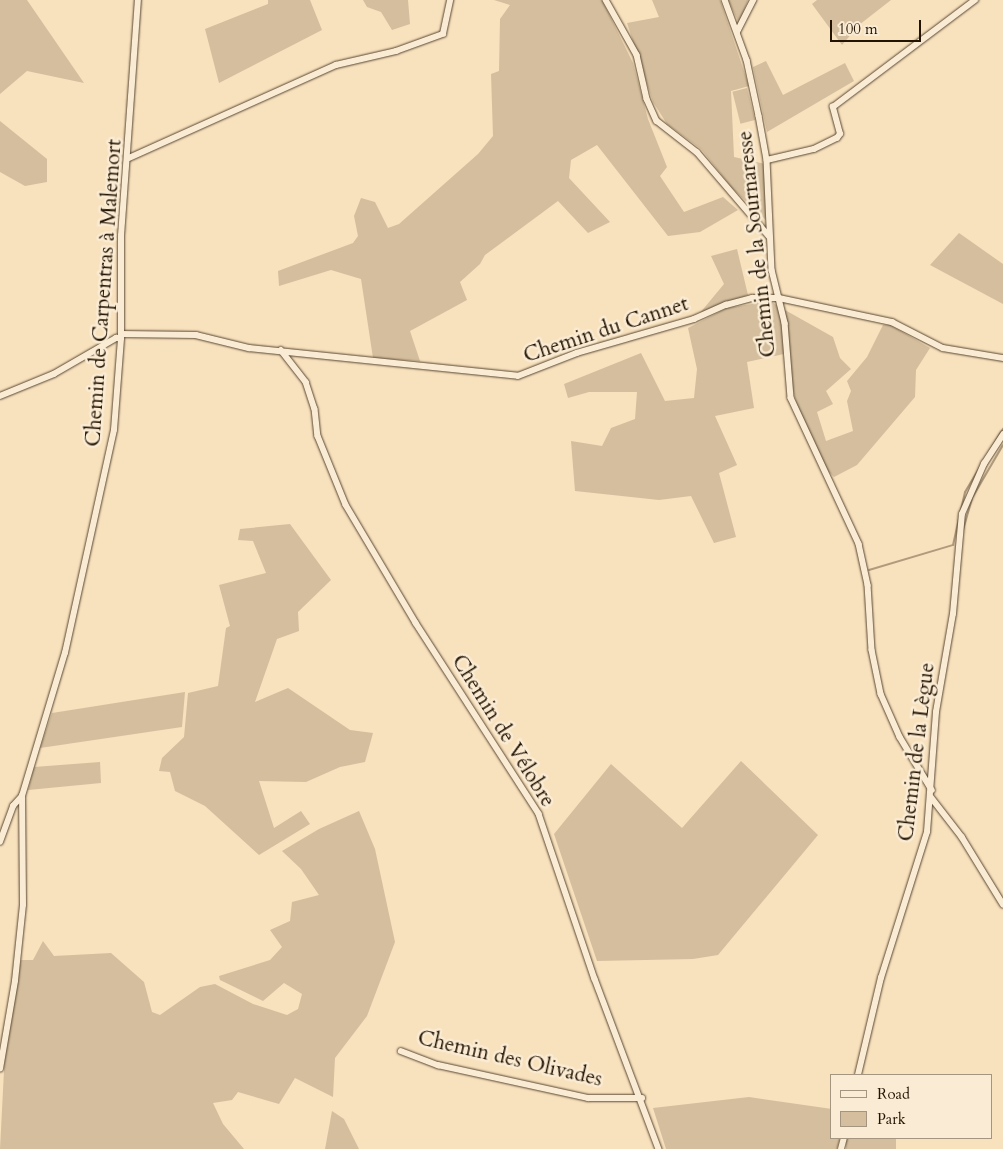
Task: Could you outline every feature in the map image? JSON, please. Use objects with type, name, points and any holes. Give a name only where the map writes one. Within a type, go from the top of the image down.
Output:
[{"type":"street","name":"Chemin de Carpentras à Malemort","points":[[0,842],[14,806],[22,796],[65,653],[103,493],[116,420],[120,336],[121,236],[138,0]]},
{"type":"street","points":[[128,158],[336,65],[396,51],[443,34],[450,0]]},
{"type":"street","points":[[606,0],[637,56],[648,99],[657,121],[697,152],[769,237]]},
{"type":"street","name":"Chemin de la Sournaresse","points":[[725,0],[738,32],[751,76],[767,160],[769,237],[785,323],[791,398],[796,414],[851,524],[864,564],[870,602],[875,672],[881,694],[900,736],[932,790]]},
{"type":"street","points":[[738,32],[753,0]]},
{"type":"street","points":[[767,160],[814,149],[837,138],[840,134],[833,107],[976,0]]},
{"type":"street","name":"Chemin du Cannet","points":[[120,336],[196,335],[249,348],[281,350],[314,356],[430,365],[518,376],[577,353],[694,319],[726,305],[752,298],[779,298],[892,322],[944,348],[1003,358]]},
{"type":"street","points":[[0,396],[54,374],[120,336]]},
{"type":"street","name":"Chemin de Vélobre","points":[[281,350],[306,382],[315,409],[318,436],[346,505],[426,639],[539,814],[595,980],[642,1098],[660,1149]]},
{"type":"street","name":"Chemin de la Lègue","points":[[858,1074],[881,978],[927,832],[932,790],[936,712],[953,614],[962,514],[984,464],[1003,435]]},
{"type":"street","points":[[0,1069],[15,981],[23,905],[22,796]]},
{"type":"street","points":[[931,797],[962,837],[1003,904]]},
{"type":"street","name":"Chemin des Olivades","points":[[401,1051],[438,1064],[588,1098],[642,1098]]},
{"type":"green space","points":[[0,0],[27,0],[84,83],[27,71],[0,94]]},
{"type":"green space","points":[[268,0],[310,0],[322,30],[219,83],[205,29],[268,4]]},
{"type":"green space","points":[[363,0],[408,0],[410,24],[392,30],[381,12],[367,7]]},
{"type":"green space","points":[[494,0],[602,0],[633,63],[648,119],[667,167],[660,176],[684,212],[723,197],[738,210],[700,232],[668,236],[597,145],[571,160],[569,178],[610,222],[588,233],[558,201],[485,255],[480,264],[460,282],[467,300],[410,331],[420,361],[373,358],[361,279],[331,270],[279,286],[278,271],[353,243],[358,236],[354,216],[361,198],[375,202],[388,228],[399,224],[478,154],[493,136],[491,74],[499,71],[500,19],[510,5]]},
{"type":"green space","points":[[652,0],[720,0],[749,86],[731,91],[734,157],[765,164],[767,221],[732,188],[701,149],[667,124],[653,102],[627,23],[659,17]]},
{"type":"green space","points":[[728,0],[748,0],[739,23]]},
{"type":"green space","points":[[817,0],[891,0],[859,25],[842,45],[812,4]]},
{"type":"green space","points":[[766,61],[783,95],[845,63],[854,81],[767,132],[753,67]]},
{"type":"green space","points":[[747,88],[755,120],[740,124],[732,92]]},
{"type":"green space","points":[[0,121],[47,159],[47,182],[25,186],[0,172]]},
{"type":"green space","points":[[959,233],[1003,264],[1003,304],[930,265]]},
{"type":"green space","points":[[737,249],[748,295],[700,313],[724,284],[711,256]]},
{"type":"green space","points":[[771,301],[780,308],[785,339],[784,354],[747,362],[754,408],[715,416],[737,465],[719,473],[736,537],[714,543],[691,496],[659,500],[575,491],[571,441],[602,446],[611,428],[635,419],[637,392],[589,392],[568,398],[564,384],[641,353],[665,401],[694,398],[697,369],[688,328],[727,308]]},
{"type":"green space","points":[[785,310],[833,337],[840,358],[851,369],[826,391],[833,404],[817,412],[826,441],[853,431],[847,401],[851,391],[847,381],[867,357],[883,325],[890,325],[930,348],[916,370],[915,397],[857,465],[834,477],[825,468],[799,414],[790,377]]},
{"type":"green space","points":[[290,524],[331,580],[298,612],[299,631],[277,639],[255,702],[288,688],[350,730],[373,733],[365,762],[340,767],[306,782],[259,781],[274,828],[301,811],[310,824],[259,855],[205,806],[175,791],[170,772],[159,771],[162,758],[184,737],[188,693],[218,686],[226,628],[230,626],[219,585],[266,573],[253,541],[238,540],[240,529]]},
{"type":"green space","points":[[185,692],[182,727],[40,748],[52,713]]},
{"type":"green space","points":[[741,761],[818,835],[718,955],[693,959],[597,961],[554,834],[611,764],[682,828]]},
{"type":"green space","points":[[100,762],[101,783],[28,790],[34,767]]},
{"type":"green space","points":[[359,811],[375,849],[395,942],[367,1016],[335,1058],[333,1097],[295,1078],[279,1104],[238,1092],[232,1100],[213,1103],[223,1124],[244,1149],[0,1149],[5,1051],[21,960],[33,960],[43,941],[54,956],[111,953],[144,982],[152,1012],[160,1015],[200,987],[215,984],[253,1004],[287,1015],[298,1009],[302,994],[284,983],[263,1001],[220,980],[219,976],[270,960],[282,947],[270,930],[290,921],[292,902],[319,895],[301,869],[282,851],[319,829]]},
{"type":"green space","points":[[749,1097],[830,1109],[830,1139],[840,1139],[837,1149],[666,1149],[653,1108]]},
{"type":"green space","points":[[332,1111],[344,1119],[359,1149],[325,1149]]},
{"type":"green space","points":[[846,1139],[896,1139],[896,1149],[846,1149]]},
{"type":"waterway","points":[[869,570],[953,545],[965,492],[1003,429]]},
{"type":"waterway","points":[[963,530],[972,498],[1003,445]]}]
